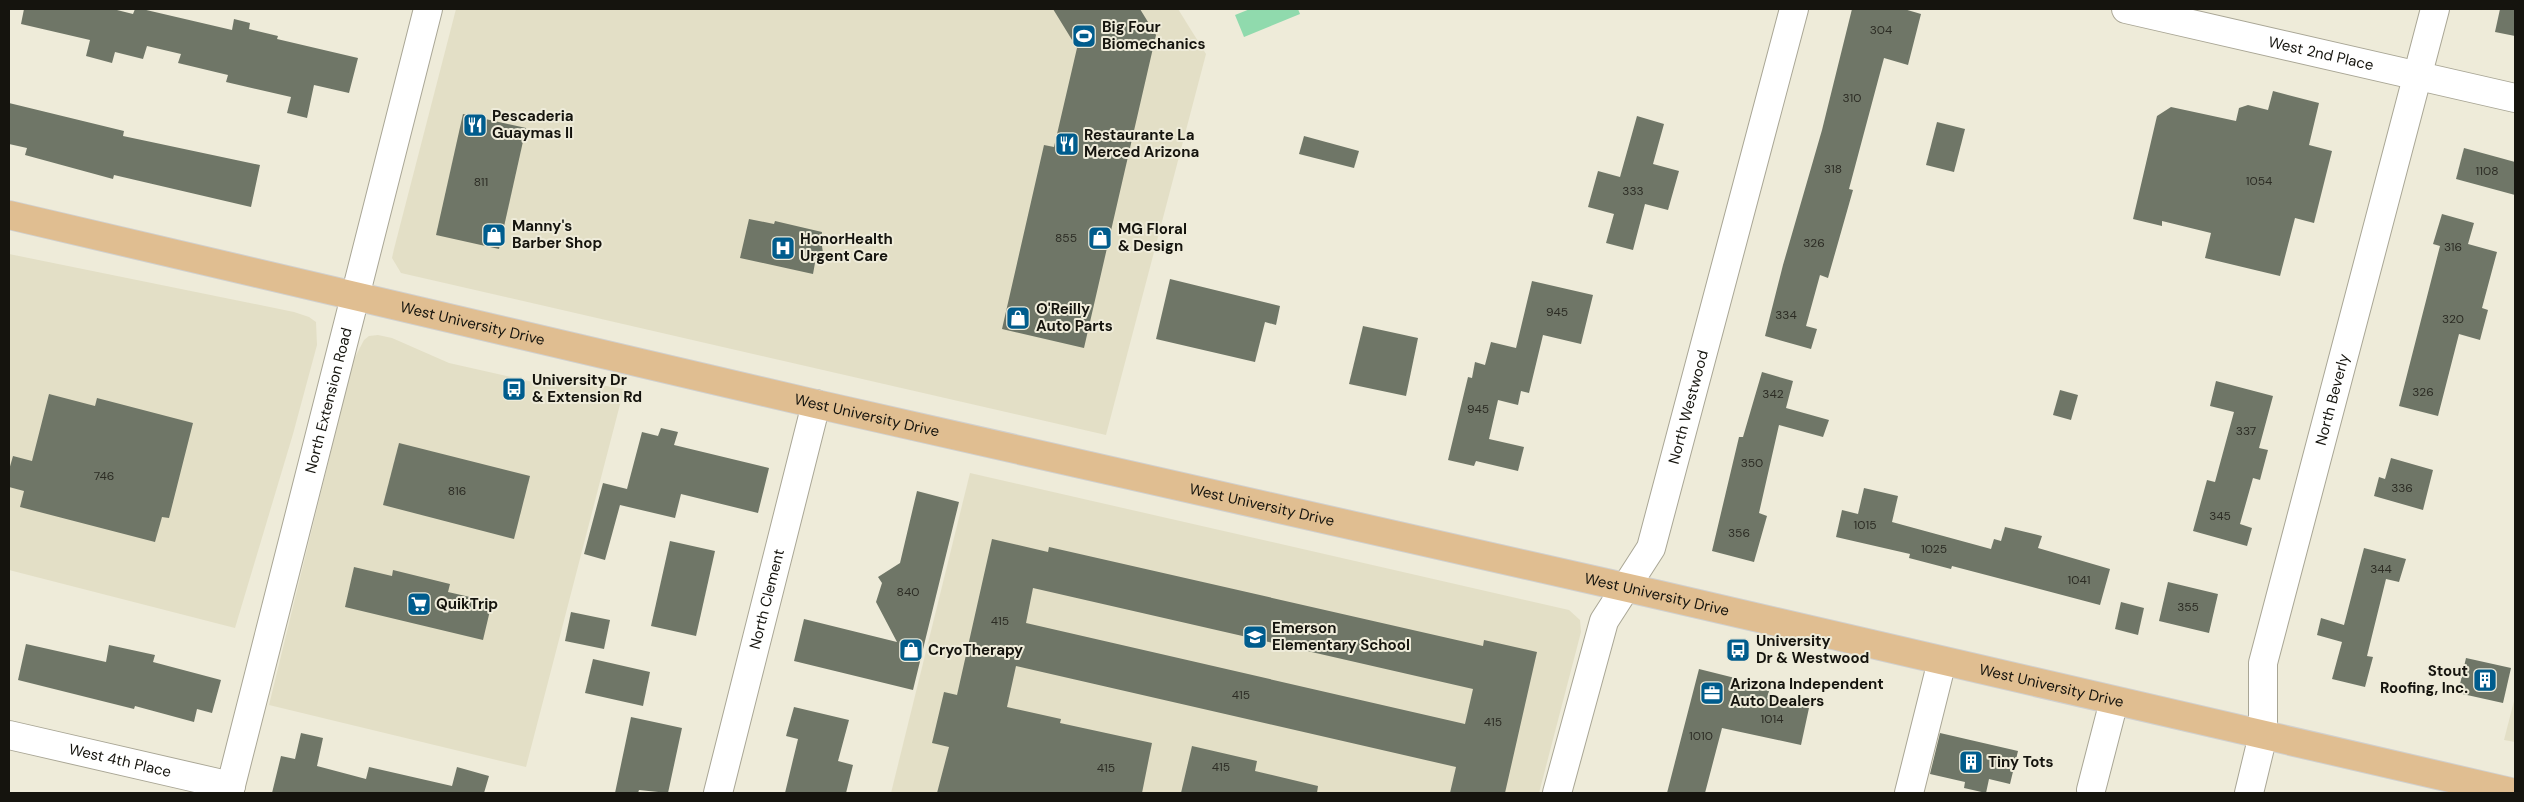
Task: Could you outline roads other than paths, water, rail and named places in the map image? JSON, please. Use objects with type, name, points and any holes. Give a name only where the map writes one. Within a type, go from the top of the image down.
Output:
[{"type":"main road","name":"West University Drive","points":[[9,215],[354,298],[2515,793]]},
{"type":"street","name":"North Westwood","points":[[1557,793],[1602,628],[1624,588],[1651,548],[1794,9]]},
{"type":"street","name":"West 2nd Place","points":[[2126,9],[2515,98]]},
{"type":"street","name":"North Beverly","points":[[2248,793],[2263,736],[2263,663],[2434,9]]},
{"type":"street","name":"North Extension Road","points":[[230,790],[354,298],[419,11]]},
{"type":"street","name":"North Clement","points":[[718,793],[816,404]]},
{"type":"street","points":[[1909,793],[1942,661]]},
{"type":"street","points":[[2091,790],[2114,701]]},
{"type":"street","name":"West 4th Place","points":[[9,734],[230,790]]},
{"type":"place","name":"Big Four Biomechanics","points":[[1084,36]]},
{"type":"place","name":"Pescaderia Guaymas II","points":[[475,125]]},
{"type":"place","name":"Restaurante La Merced Arizona","points":[[1067,144]]},
{"type":"place","name":"Manny's Barber Shop","points":[[494,235]]},
{"type":"place","name":"MG Floral & Design","points":[[1100,238]]},
{"type":"place","name":"HonorHealth Urgent Care","points":[[783,248]]},
{"type":"place","name":"O'Reilly Auto Parts","points":[[1018,318]]},
{"type":"place","name":"University Dr & Extension Rd","points":[[514,389]]},
{"type":"place","name":"QuikTrip","points":[[419,604]]},
{"type":"place","name":"Emerson Elementary School","points":[[1255,637]]},
{"type":"place","name":"CryoTherapy","points":[[911,650]]},
{"type":"place","name":"University Dr & Westwood","points":[[1738,650]]},
{"type":"place","name":"Stout Roofing, Inc.","points":[[2485,680]]},
{"type":"place","name":"Arizona Independent Auto Dealers","points":[[1712,693]]},
{"type":"place","name":"Tiny Tots","points":[[1971,762]]}]
